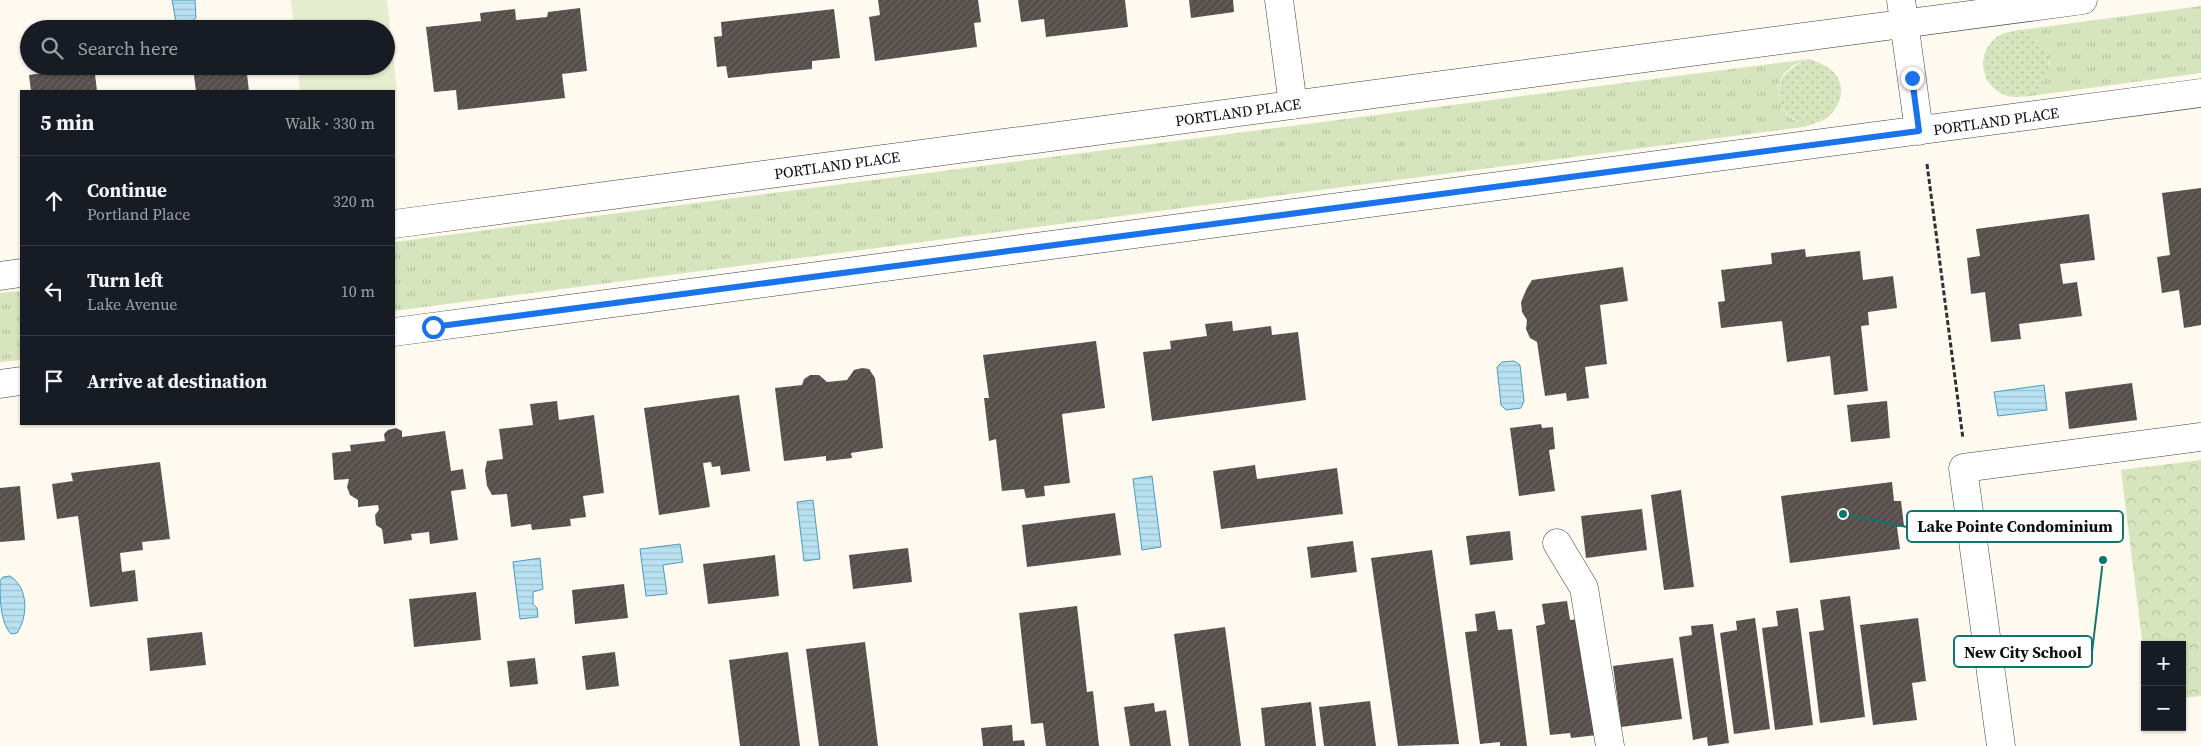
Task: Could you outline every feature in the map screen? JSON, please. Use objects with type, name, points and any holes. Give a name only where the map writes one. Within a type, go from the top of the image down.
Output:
[{"type":"street","points":[[1279,0],[1293,105]]},
{"type":"street","name":"PORTLAND PLACE","points":[[395,224],[1293,105],[1903,12],[2083,0]]},
{"type":"street","points":[[1903,12],[1919,131]]},
{"type":"street","name":"PORTLAND PLACE","points":[[395,332],[2201,93]]},
{"type":"street","points":[[0,276],[20,273]]},
{"type":"street","points":[[0,384],[20,381]]},
{"type":"street","points":[[2001,746],[1963,455],[2201,437]]},
{"type":"street","points":[[1557,543],[1584,588],[1610,746]]},
{"type":"path","points":[[1927,164],[1963,455]]},
{"type":"green space","points":[[291,0],[387,0],[389,20],[293,20]]},
{"type":"green space","points":[[2201,6],[2201,73],[2022,97],[2032,93],[2050,65],[2046,51],[2038,40],[2028,34],[2013,31]]},
{"type":"green space","points":[[2016,31],[2029,33],[2039,41],[2047,51],[2049,64],[2047,77],[2039,87],[2029,95],[2016,97],[2003,95],[1993,87],[1985,77],[1983,64],[1985,51],[1993,41],[2003,33]]},
{"type":"green space","points":[[1809,59],[1787,70],[1781,78],[1778,90],[1780,102],[1791,118],[1799,122],[1814,124],[1803,127],[395,311],[395,242]]},
{"type":"green space","points":[[1809,59],[1834,72],[1840,82],[1841,95],[1832,113],[1819,122],[1806,123],[1793,119],[1784,109],[1779,97],[1780,83],[1789,70]]},
{"type":"green space","points":[[395,74],[397,92],[395,90],[300,90],[299,75]]},
{"type":"green space","points":[[20,291],[20,360],[0,362],[0,293]]},
{"type":"green space","points":[[2201,460],[2201,696],[2186,698],[2186,641],[2142,641],[2121,470]]},
{"type":"water","points":[[172,0],[195,0],[196,18],[194,20],[176,20]]},
{"type":"water","points":[[1514,361],[1520,365],[1524,401],[1521,408],[1506,410],[1501,405],[1497,367],[1502,362]]},
{"type":"water","points":[[2044,385],[2047,410],[1998,416],[1994,392]]},
{"type":"water","points":[[1152,476],[1161,547],[1142,550],[1133,479]]},
{"type":"water","points":[[813,500],[820,559],[804,561],[797,502]]},
{"type":"water","points":[[680,544],[683,562],[663,565],[667,594],[646,596],[640,549]]},
{"type":"water","points":[[540,558],[543,589],[533,592],[533,604],[537,608],[538,617],[520,619],[513,562]]},
{"type":"water","points":[[10,576],[21,588],[25,603],[21,626],[17,633],[11,634],[3,617],[0,588],[0,581],[3,577]]},
{"type":"building","points":[[878,0],[978,0],[981,22],[974,23],[977,47],[875,61],[869,17],[880,15]]},
{"type":"building","points":[[1018,0],[1125,0],[1128,27],[1046,37],[1044,19],[1021,22]]},
{"type":"building","points":[[1189,0],[1233,0],[1234,12],[1191,18]]},
{"type":"building","points":[[580,8],[587,71],[562,74],[565,98],[458,110],[456,90],[434,92],[426,27],[481,21],[480,13],[515,9],[516,20],[547,17],[548,12]]},
{"type":"building","points":[[834,9],[840,58],[812,61],[812,69],[728,78],[726,66],[717,67],[714,37],[722,36],[721,22]]},
{"type":"building","points":[[29,75],[95,75],[97,90],[31,90]]},
{"type":"building","points":[[194,75],[247,75],[249,90],[196,90]]},
{"type":"building","points":[[2201,188],[2201,325],[2184,328],[2179,290],[2162,293],[2157,257],[2170,255],[2162,193]]},
{"type":"building","points":[[2089,214],[2095,260],[2060,264],[2063,284],[2077,282],[2082,316],[2019,324],[2021,339],[1991,342],[1985,292],[1971,294],[1967,258],[1980,256],[1976,229]]},
{"type":"building","points":[[1805,249],[1806,257],[1860,251],[1863,280],[1893,276],[1897,308],[1868,312],[1869,325],[1861,326],[1868,391],[1834,395],[1830,356],[1787,362],[1782,321],[1721,328],[1718,302],[1725,301],[1721,270],[1772,264],[1771,253]]},
{"type":"building","points":[[1623,267],[1628,301],[1600,305],[1607,364],[1585,367],[1589,398],[1567,401],[1566,393],[1545,396],[1537,342],[1530,338],[1526,329],[1527,320],[1522,312],[1521,302],[1527,288],[1532,280]]},
{"type":"building","points":[[1232,321],[1233,331],[1271,326],[1272,335],[1298,332],[1306,400],[1152,421],[1143,352],[1171,349],[1170,341],[1207,336],[1205,324]]},
{"type":"building","points":[[1096,341],[1105,408],[1062,414],[1070,483],[1044,486],[1045,496],[1026,498],[1024,489],[1002,491],[996,439],[989,441],[984,398],[989,398],[983,355]]},
{"type":"building","points":[[869,369],[875,378],[883,448],[851,453],[852,458],[826,461],[826,456],[784,461],[775,388],[802,385],[804,379],[810,375],[819,375],[827,382],[847,380],[854,370]]},
{"type":"building","points":[[2132,383],[2137,420],[2069,429],[2065,392]]},
{"type":"building","points":[[739,395],[750,471],[721,475],[720,466],[712,467],[711,462],[703,463],[710,507],[659,515],[644,408]]},
{"type":"building","points":[[557,401],[559,420],[594,415],[604,493],[583,496],[586,517],[570,519],[571,526],[532,530],[531,524],[511,527],[507,494],[492,495],[487,486],[485,470],[487,461],[503,459],[499,429],[533,425],[530,404]]},
{"type":"building","points":[[1887,401],[1890,438],[1851,442],[1847,405]]},
{"type":"building","points":[[1541,424],[1542,428],[1553,427],[1555,449],[1549,450],[1555,491],[1519,496],[1510,428]]},
{"type":"building","points":[[396,428],[402,431],[402,437],[445,431],[451,471],[463,469],[466,489],[451,491],[458,540],[430,544],[429,532],[411,534],[412,540],[384,544],[382,529],[376,525],[375,515],[379,510],[378,505],[358,507],[358,500],[350,495],[347,487],[349,479],[334,480],[332,453],[351,451],[350,445],[385,441],[384,434],[388,430]]},
{"type":"building","points":[[160,462],[170,539],[142,542],[143,550],[120,553],[122,572],[135,570],[138,601],[90,607],[78,516],[57,519],[52,484],[73,481],[71,473]]},
{"type":"building","points":[[1255,465],[1257,479],[1337,468],[1343,514],[1221,529],[1213,471]]},
{"type":"building","points":[[1892,482],[1894,501],[1901,501],[1904,526],[1897,527],[1900,549],[1790,563],[1781,496]]},
{"type":"building","points":[[20,486],[25,540],[0,542],[0,488]]},
{"type":"building","points":[[1681,490],[1694,587],[1664,590],[1651,495]]},
{"type":"building","points":[[1642,509],[1647,550],[1586,558],[1581,516]]},
{"type":"building","points":[[1115,513],[1121,555],[1027,567],[1022,525]]},
{"type":"building","points":[[1510,531],[1513,560],[1470,565],[1466,536]]},
{"type":"building","points":[[1353,541],[1357,572],[1311,578],[1307,547]]},
{"type":"building","points":[[908,548],[912,582],[853,589],[849,555]]},
{"type":"building","points":[[1432,550],[1459,744],[1398,746],[1371,558]]},
{"type":"building","points":[[775,555],[779,596],[708,604],[703,564]]},
{"type":"building","points":[[624,584],[628,618],[575,624],[572,590]]},
{"type":"building","points":[[476,592],[481,640],[414,647],[409,599]]},
{"type":"building","points":[[1850,596],[1865,717],[1820,723],[1809,632],[1824,630],[1820,600]]},
{"type":"building","points":[[1567,601],[1570,620],[1582,619],[1597,735],[1571,738],[1570,733],[1550,735],[1536,626],[1545,624],[1542,604]]},
{"type":"building","points":[[1077,606],[1087,692],[1093,691],[1099,746],[1046,746],[1043,723],[1031,724],[1019,613]]},
{"type":"building","points":[[1798,608],[1813,725],[1775,730],[1762,628],[1778,626],[1776,611]]},
{"type":"building","points":[[1495,611],[1498,630],[1512,629],[1527,746],[1500,746],[1500,742],[1480,744],[1465,632],[1477,631],[1475,614]]},
{"type":"building","points":[[1755,618],[1770,729],[1734,734],[1720,633],[1737,630],[1736,621]]},
{"type":"building","points":[[1918,618],[1926,681],[1912,683],[1917,720],[1873,725],[1860,625]]},
{"type":"building","points":[[1713,624],[1729,743],[1708,746],[1707,737],[1693,740],[1679,637],[1692,635],[1691,626]]},
{"type":"building","points":[[1225,627],[1241,746],[1189,746],[1174,634]]},
{"type":"building","points":[[202,632],[206,665],[150,671],[147,638]]},
{"type":"building","points":[[865,642],[878,746],[819,746],[806,649]]},
{"type":"building","points":[[615,652],[619,686],[586,690],[582,656]]},
{"type":"building","points":[[788,652],[800,746],[740,746],[729,660]]},
{"type":"building","points":[[535,658],[538,684],[510,687],[507,661]]},
{"type":"building","points":[[1673,658],[1682,719],[1621,727],[1613,666]]},
{"type":"building","points":[[1370,701],[1376,746],[1324,746],[1319,707]]},
{"type":"building","points":[[1311,702],[1316,746],[1265,746],[1261,708]]},
{"type":"building","points":[[1154,703],[1155,712],[1166,710],[1171,746],[1130,746],[1124,707]]},
{"type":"building","points":[[1012,725],[1013,741],[1024,740],[1025,746],[983,746],[981,728]]},
{"type":"place","name":"Lake Pointe Condominium","points":[[1843,514]]},
{"type":"place","name":"New City School","points":[[2103,560]]},
{"type":"route","points":[[433,327],[1919,131],[1912,78]]}]
